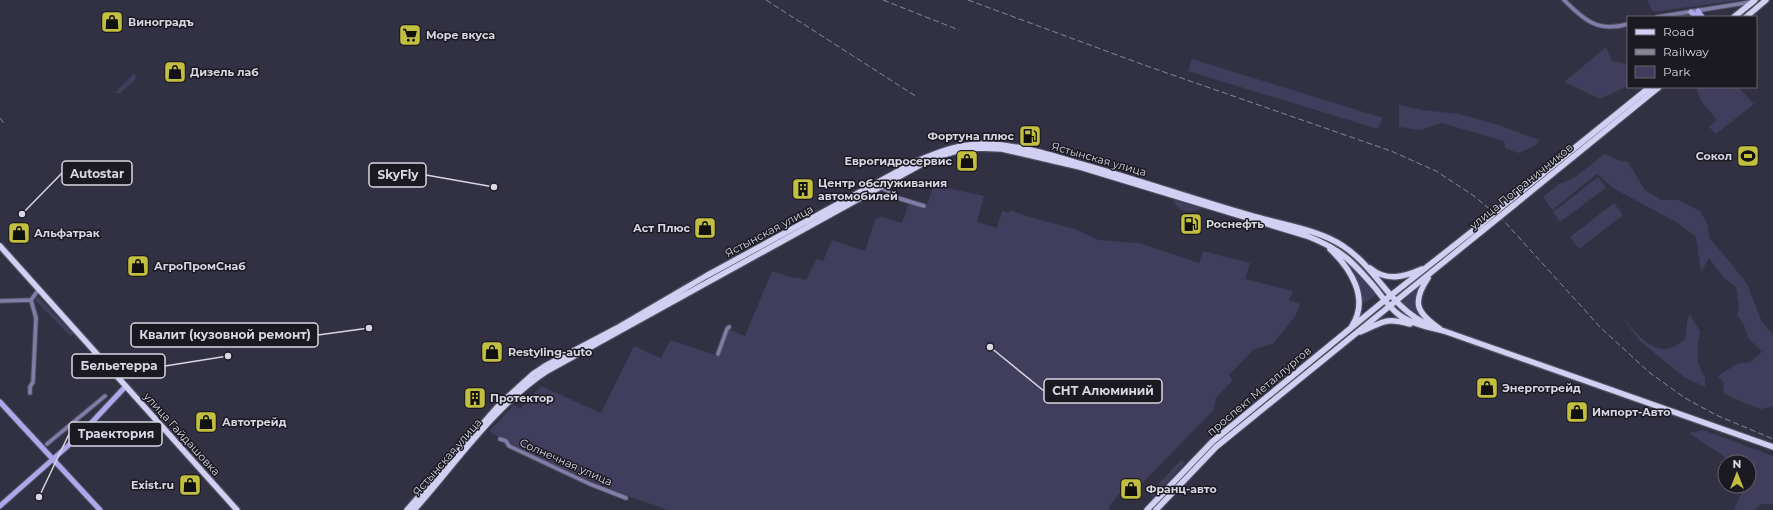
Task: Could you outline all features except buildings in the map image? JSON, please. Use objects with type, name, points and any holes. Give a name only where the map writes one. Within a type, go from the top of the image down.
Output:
[{"type":"main road","points":[[1747,16],[1766,0]]},
{"type":"main road","points":[[1735,16],[1754,1]]},
{"type":"main road","name":"улица Пограничников","points":[[1511,204],[1649,88]]},
{"type":"main road","name":"улица Пограничников","points":[[1395,301],[1485,225],[1658,88]]},
{"type":"main road","name":"Ястынская улица","points":[[407,510],[500,404],[533,374],[545,366],[617,328],[706,276],[915,162],[955,147],[976,144],[1002,145],[1047,154],[1320,235],[1344,246],[1361,261],[1395,301],[1411,315],[1444,332]]},
{"type":"main road","name":"Ястынская улица","points":[[414,510],[504,407],[537,378],[920,165],[943,155],[964,149],[1002,149],[1080,167],[1320,242],[1337,250],[1348,258],[1389,306],[1398,314],[1410,321],[1444,332]]},
{"type":"main road","name":"улица Пограничников","points":[[1391,296],[1485,225]]},
{"type":"main road","points":[[1320,242],[1331,249],[1344,263],[1355,282],[1359,301],[1358,313],[1356,320],[1349,330]]},
{"type":"main road","name":"улица Гайдашовка","points":[[0,246],[237,510]]},
{"type":"main road","points":[[1361,261],[1374,272],[1382,276],[1392,277],[1409,275],[1431,265]]},
{"type":"main road","points":[[1431,272],[1419,292],[1419,306],[1425,318],[1444,332]]},
{"type":"main road","name":"проспект Металлургов","points":[[1147,510],[1212,442],[1391,296]]},
{"type":"main road","name":"проспект Металлургов","points":[[1156,510],[1213,450],[1395,301]]},
{"type":"main road","points":[[1354,335],[1376,323],[1390,320],[1444,332],[1773,447]]},
{"type":"street","points":[[1564,0],[1580,16],[1597,26],[1608,27],[1627,24]]},
{"type":"street","points":[[1664,16],[1754,1]]},
{"type":"street","points":[[1698,11],[1701,16]]},
{"type":"street","points":[[1691,12],[1696,16]]},
{"type":"street","points":[[881,186],[898,198],[924,206]]},
{"type":"street","points":[[31,300],[39,289]]},
{"type":"street","points":[[0,301],[31,300]]},
{"type":"street","points":[[30,393],[30,387],[33,382],[36,318],[31,300]]},
{"type":"street","points":[[718,354],[727,329],[729,328]]},
{"type":"street","points":[[0,506],[91,424],[126,386]]},
{"type":"street","points":[[47,444],[105,396]]},
{"type":"street","points":[[0,402],[100,510]]},
{"type":"street","name":"Солнечная улица","points":[[500,439],[506,441],[509,446],[547,464],[626,498]]},
{"type":"green space","points":[[1647,0],[1740,0],[1653,12]]},
{"type":"green space","points":[[1606,47],[1612,61],[1627,64],[1627,86],[1600,99],[1564,82]]},
{"type":"green space","points":[[1192,59],[1383,118],[1378,129],[1188,71]]},
{"type":"green space","points":[[134,73],[136,77],[135,80],[120,93],[115,93]]},
{"type":"green space","points":[[1696,88],[1739,88],[1754,104],[1716,134],[1709,127],[1717,120],[1701,101]]},
{"type":"green space","points":[[1399,105],[1422,110],[1459,114],[1499,125],[1539,140],[1535,146],[1518,153],[1505,148],[1504,141],[1442,123],[1420,130],[1399,127]]},
{"type":"green space","points":[[1604,154],[1618,160],[1628,162],[1645,190],[1661,200],[1678,200],[1700,211],[1708,225],[1709,238],[1747,284],[1762,322],[1773,334],[1773,406],[1761,409],[1723,393],[1724,383],[1718,376],[1737,364],[1750,362],[1762,352],[1748,338],[1744,325],[1737,315],[1739,308],[1736,287],[1723,277],[1709,258],[1701,272],[1696,237],[1676,222],[1613,188],[1597,174],[1552,210],[1543,197],[1559,184],[1574,178]]},
{"type":"green space","points":[[1598,177],[1606,188],[1560,222],[1553,212]]},
{"type":"green space","points":[[934,185],[984,196],[977,222],[997,228],[1002,211],[1009,213],[1010,210],[1074,229],[1099,240],[1139,243],[1199,263],[1203,251],[1250,263],[1245,279],[1293,291],[1289,300],[1300,304],[1296,315],[1273,344],[1254,349],[1229,375],[1233,380],[1216,398],[1214,410],[1139,486],[1129,481],[1108,508],[1110,510],[669,510],[627,496],[538,459],[489,431],[514,405],[520,409],[541,386],[601,413],[634,346],[661,358],[670,340],[715,355],[725,328],[745,336],[772,271],[793,278],[806,280],[817,259],[823,261],[832,240],[865,251],[875,219],[882,217],[902,223],[909,203],[925,209]]},
{"type":"green space","points":[[1173,200],[1202,208],[1189,212],[1181,210]]},
{"type":"green space","points":[[1614,203],[1623,215],[1579,249],[1570,237]]},
{"type":"green space","points":[[1348,263],[1376,295],[1365,303],[1361,303],[1357,282]]},
{"type":"green space","points":[[1419,287],[1416,297],[1417,313],[1402,302]]},
{"type":"green space","points":[[37,296],[73,333],[72,337],[35,300]]},
{"type":"green space","points":[[1618,312],[1650,345],[1666,349],[1683,341],[1686,335],[1687,321],[1690,314],[1700,332],[1698,343],[1698,363],[1705,378],[1705,387],[1684,377],[1640,341]]},
{"type":"green space","points":[[1703,430],[1773,456],[1773,504],[1761,504],[1754,510],[1734,510],[1741,494],[1757,494],[1757,454],[1720,454],[1689,433]]},
{"type":"green space","points":[[1181,460],[1185,463],[1153,497],[1149,494]]},
{"type":"railway","points":[[766,0],[917,97]]},
{"type":"railway","points":[[883,0],[959,30]]},
{"type":"railway","points":[[968,0],[1144,65],[1391,151],[1436,171],[1474,196],[1504,221],[1601,328],[1650,373],[1685,398],[1716,415],[1773,439]]},
{"type":"railway","points":[[0,118],[5,125]]},
{"type":"place","name":"Виноградъ","points":[[112,22]]},
{"type":"place","name":"Море вкуса","points":[[410,35]]},
{"type":"place","name":"Дизель лаб","points":[[175,72]]},
{"type":"place","name":"Фортуна плюс","points":[[1030,136]]},
{"type":"place","name":"Сокол","points":[[1748,156]]},
{"type":"place","name":"Еврогидросервис","points":[[967,161]]},
{"type":"place","name":"SkyFly","points":[[494,187]]},
{"type":"place","name":"Центр обслуживания автомобилей","points":[[803,189]]},
{"type":"place","name":"Autostar","points":[[22,214]]},
{"type":"place","name":"Роснефть","points":[[1191,224]]},
{"type":"place","name":"Аст Плюс","points":[[705,228]]},
{"type":"place","name":"Альфатрак","points":[[19,233]]},
{"type":"place","name":"АгроПромСнаб","points":[[138,266]]},
{"type":"place","name":"Квалит (кузовной ремонт)","points":[[369,328]]},
{"type":"place","name":"СНТ Алюминий","points":[[990,347]]},
{"type":"place","name":"Restyling-auto","points":[[492,352]]},
{"type":"place","name":"Бельетерра","points":[[228,356]]},
{"type":"place","name":"Энерготрейд","points":[[1487,388]]},
{"type":"place","name":"Протектор","points":[[475,398]]},
{"type":"place","name":"Импорт-Авто","points":[[1577,412]]},
{"type":"place","name":"Автотрейд","points":[[206,422]]},
{"type":"place","name":"Exist.ru","points":[[190,485]]},
{"type":"place","name":"Франц-авто","points":[[1131,489]]},
{"type":"place","name":"Траектория","points":[[39,497]]}]
